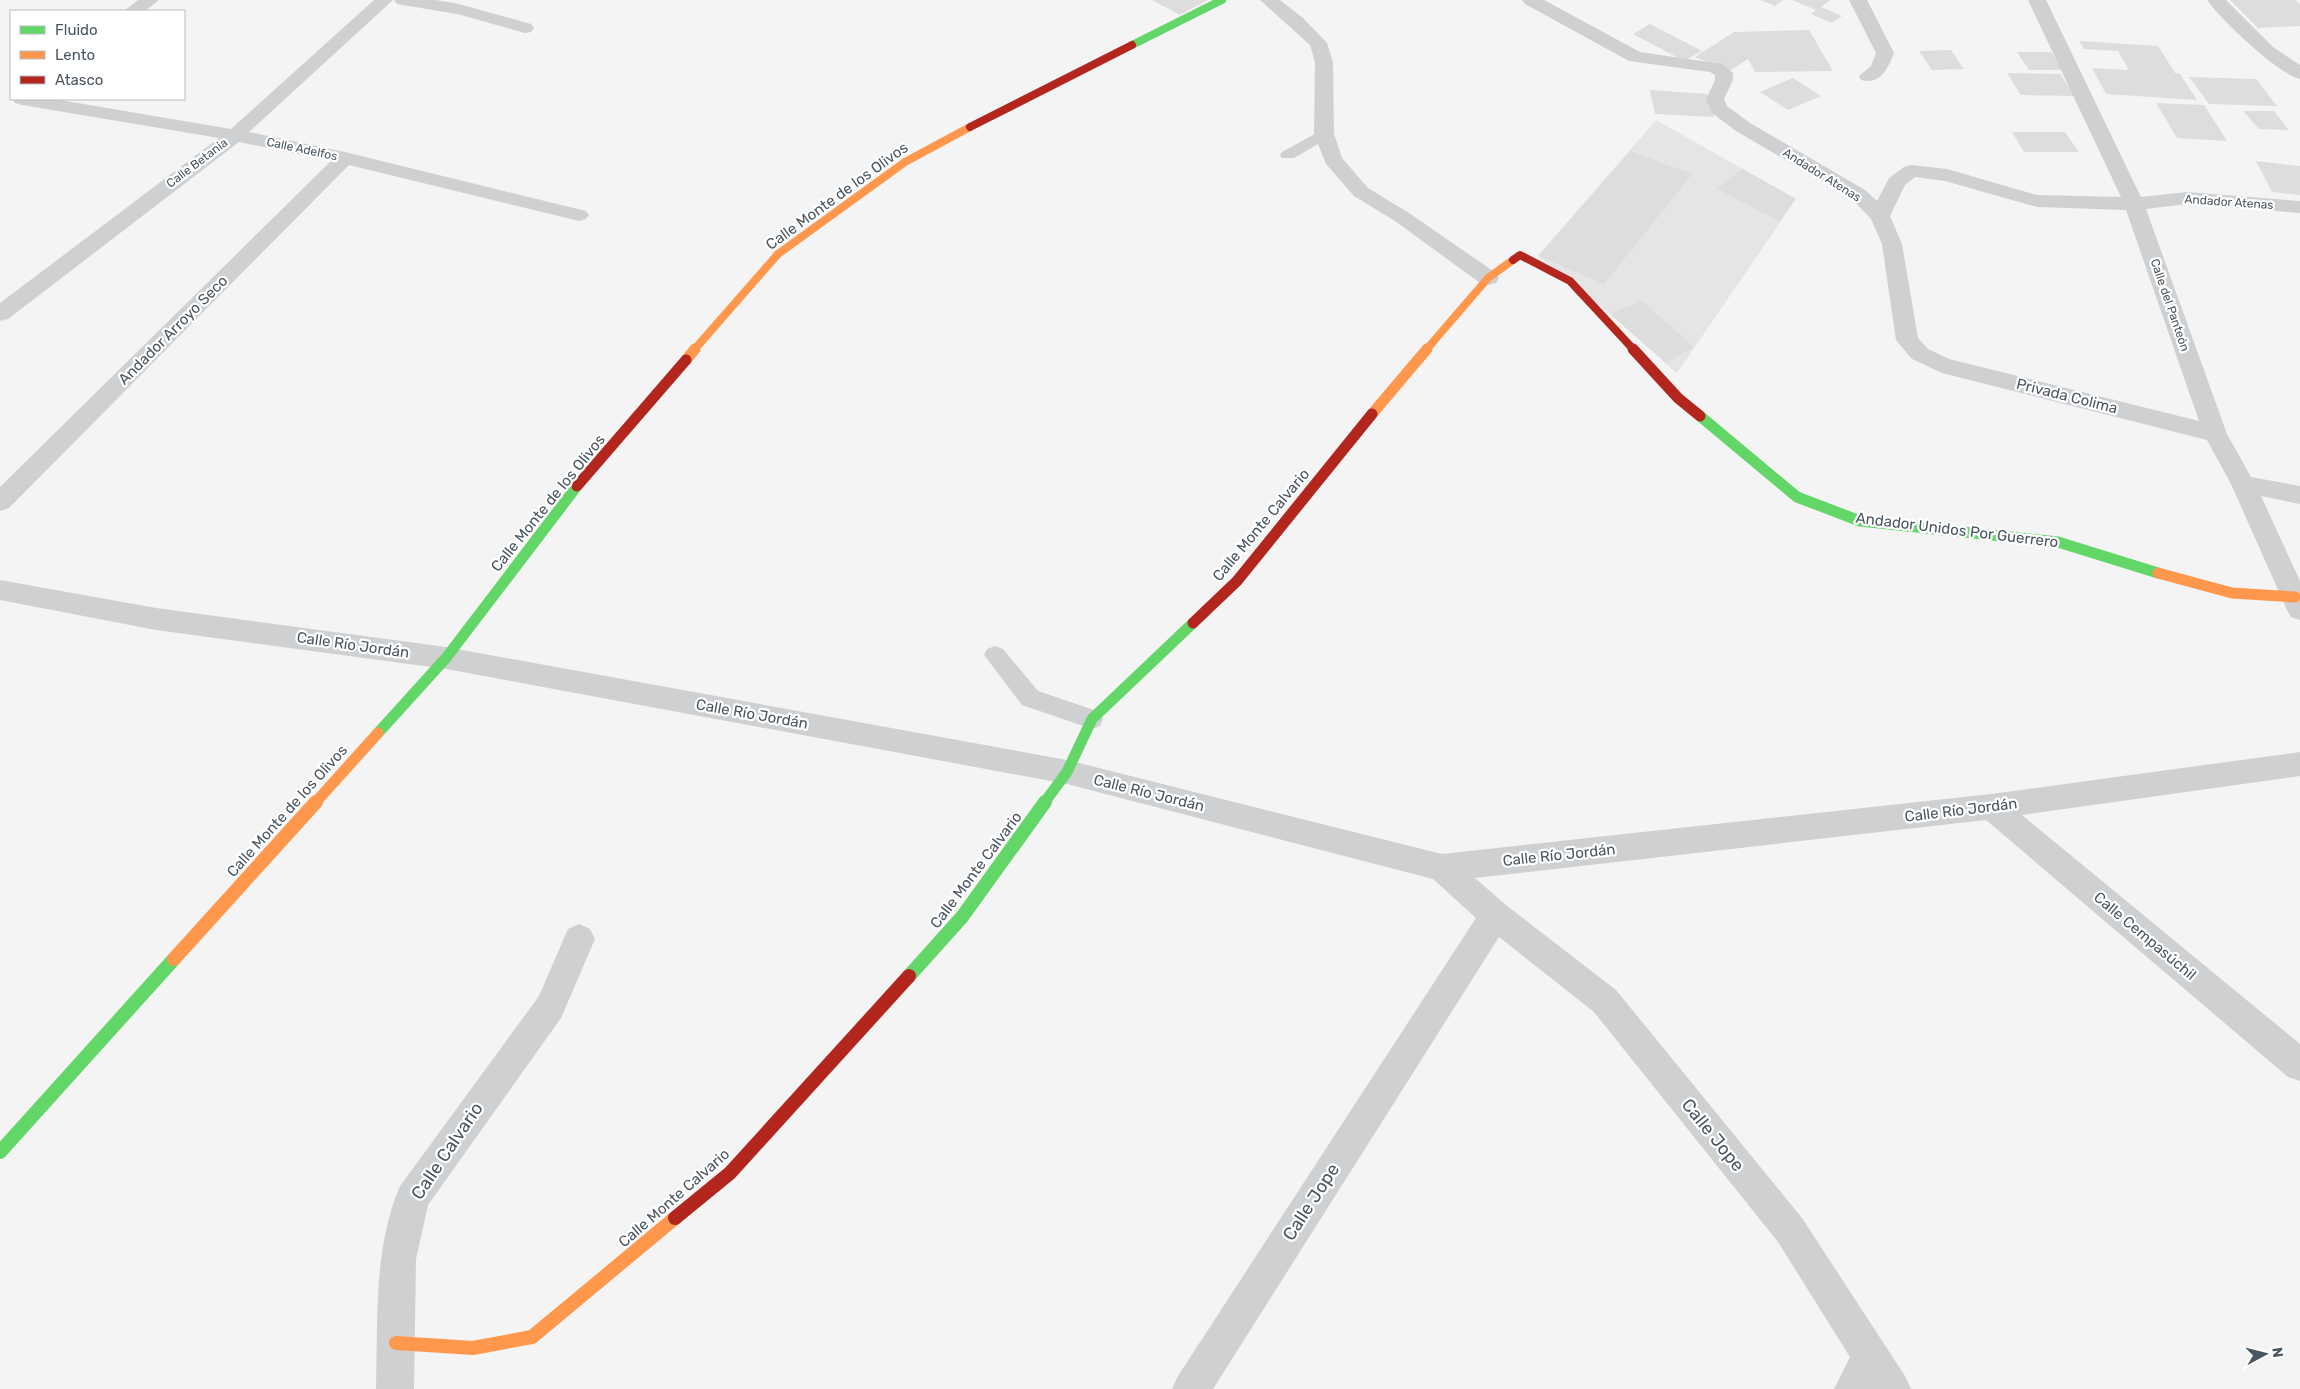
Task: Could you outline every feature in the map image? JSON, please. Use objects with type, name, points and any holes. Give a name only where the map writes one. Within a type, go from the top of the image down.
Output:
[{"type":"street","points":[[135,10],[150,0]]},
{"type":"street","name":"Calle Betania","points":[[0,314],[235,135],[384,0]]},
{"type":"street","points":[[402,0],[459,9],[525,28]]},
{"type":"street","name":"Calle Monte de los Olivos","points":[[0,1152],[446,658],[572,492],[778,254],[905,162],[987,118],[1222,0]]},
{"type":"street","points":[[1268,0],[1297,22],[1318,43],[1324,62],[1324,134],[1333,160],[1362,192],[1402,217],[1488,278]]},
{"type":"street","name":"Andador Atenas","points":[[1532,0],[1635,57],[1716,68],[1724,73],[1724,80],[1715,99],[1719,109],[1858,194],[1880,216],[1896,182],[1911,171],[1946,175],[2037,201],[2134,204],[2187,198],[2300,207]]},
{"type":"street","points":[[1858,0],[1885,53],[1879,69],[1868,76]]},
{"type":"street","name":"Calle del Panteón","points":[[2037,0],[2134,204],[2215,434],[2244,484],[2298,604]]},
{"type":"street","points":[[2216,0],[2235,21],[2268,51],[2300,73]]},
{"type":"street","name":"Calle Adelfos","points":[[36,100],[235,135],[345,158],[578,215]]},
{"type":"street","name":"Andador Arroyo Seco","points":[[0,502],[345,158]]},
{"type":"street","name":"Privada Colima","points":[[1880,216],[1892,244],[1907,340],[1920,354],[1942,365],[2215,434]]},
{"type":"street","name":"Andador Unidos Por Guerrero","points":[[1488,278],[1520,255],[1570,281],[1678,398],[1797,497],[1860,521],[2058,542],[2157,573],[2232,593],[2298,604]]},
{"type":"street","name":"Calle Monte Calvario","points":[[396,1343],[473,1348],[532,1337],[730,1173],[962,917],[1067,772],[1092,719],[1237,581],[1358,430],[1488,278]]},
{"type":"street","points":[[2244,484],[2300,495]]},
{"type":"street","name":"Calle Río Jordán","points":[[0,590],[156,619],[446,658],[1067,772],[1442,868],[1991,807],[2300,764]]},
{"type":"street","name":"Calle Cempasúchil","points":[[1991,807],[2300,1065]]},
{"type":"street","name":"Calle Jope","points":[[1442,868],[1495,915],[1605,1001],[1790,1230],[1892,1389]]},
{"type":"street","name":"Calle Jope","points":[[1191,1389],[1495,915]]},
{"type":"street","name":"Calle Calvario","points":[[395,1389],[398,1259],[412,1198],[550,1007],[579,939]]},
{"type":"street","points":[[1852,1389],[1870,1356]]},
{"type":"lane","points":[[1288,155],[1324,134]]},
{"type":"lane","points":[[995,655],[1030,698],[1092,719]]},
{"type":"shaded area","points":[[1656,120],[1796,199],[1677,373],[1610,314],[1538,256]]},
{"type":"building","points":[[1152,0],[1208,0],[1180,15]]},
{"type":"building","points":[[1760,0],[1783,0],[1775,6]]},
{"type":"building","points":[[1792,0],[1830,0],[1821,7],[1842,16],[1832,23],[1811,14],[1816,10]]},
{"type":"building","points":[[2230,0],[2295,0],[2300,4],[2300,26],[2258,28]]},
{"type":"building","points":[[1650,24],[1702,51],[1684,61],[1633,34]]},
{"type":"building","points":[[1809,30],[1833,71],[1755,72],[1748,59],[1729,71],[1695,57],[1734,32]]},
{"type":"building","points":[[2079,41],[2158,46],[2175,73],[2180,74],[2197,100],[2106,94],[2092,68],[2147,71],[2129,70],[2118,51],[2084,49]]},
{"type":"building","points":[[1951,50],[1964,69],[1932,70],[1919,51]]},
{"type":"building","points":[[2017,52],[2051,52],[2064,70],[2029,70]]},
{"type":"building","points":[[2007,73],[2060,74],[2075,96],[2021,95]]},
{"type":"building","points":[[2189,77],[2256,79],[2277,106],[2209,104]]},
{"type":"building","points":[[1793,78],[1821,96],[1788,110],[1760,92]]},
{"type":"building","points":[[1650,90],[1707,94],[1714,117],[1655,114]]},
{"type":"building","points":[[2156,103],[2204,105],[2227,141],[2177,138]]},
{"type":"building","points":[[2243,111],[2274,111],[2289,130],[2259,129]]},
{"type":"building","points":[[2012,132],[2065,132],[2079,152],[2024,152]]},
{"type":"building","points":[[1630,151],[1692,174],[1604,284],[1538,256]]},
{"type":"building","points":[[2256,161],[2300,166],[2300,195],[2272,192]]},
{"type":"building","points":[[1743,169],[1796,199],[1779,221],[1717,189]]},
{"type":"building","points":[[1642,301],[1694,347],[1666,363],[1610,314]]},
{"type":"traffic: fast","points":[[1132,45],[1222,0]]},
{"type":"traffic: fast","points":[[1700,416],[1797,497],[1860,521],[2058,542],[2158,573]]},
{"type":"traffic: fast","points":[[378,733],[446,658],[577,486]]},
{"type":"traffic: fast","points":[[909,976],[962,917],[1067,772],[1092,719],[1193,623]]},
{"type":"traffic: fast","points":[[0,1152],[174,959]]},
{"type":"traffic: slow","points":[[686,360],[778,254],[905,162],[970,127]]},
{"type":"traffic: slow","points":[[1372,414],[1488,278],[1513,260]]},
{"type":"traffic: slow","points":[[2158,573],[2232,593],[2295,597]]},
{"type":"traffic: slow","points":[[174,959],[378,733]]},
{"type":"traffic: slow","points":[[396,1343],[473,1348],[532,1337],[675,1218]]},
{"type":"traffic: jam","points":[[970,127],[1132,45]]},
{"type":"traffic: jam","points":[[1513,260],[1520,255],[1570,281],[1678,398],[1700,416]]},
{"type":"traffic: jam","points":[[577,486],[686,360]]},
{"type":"traffic: jam","points":[[1193,623],[1237,581],[1372,414]]},
{"type":"traffic: jam","points":[[675,1218],[730,1173],[909,976]]}]
